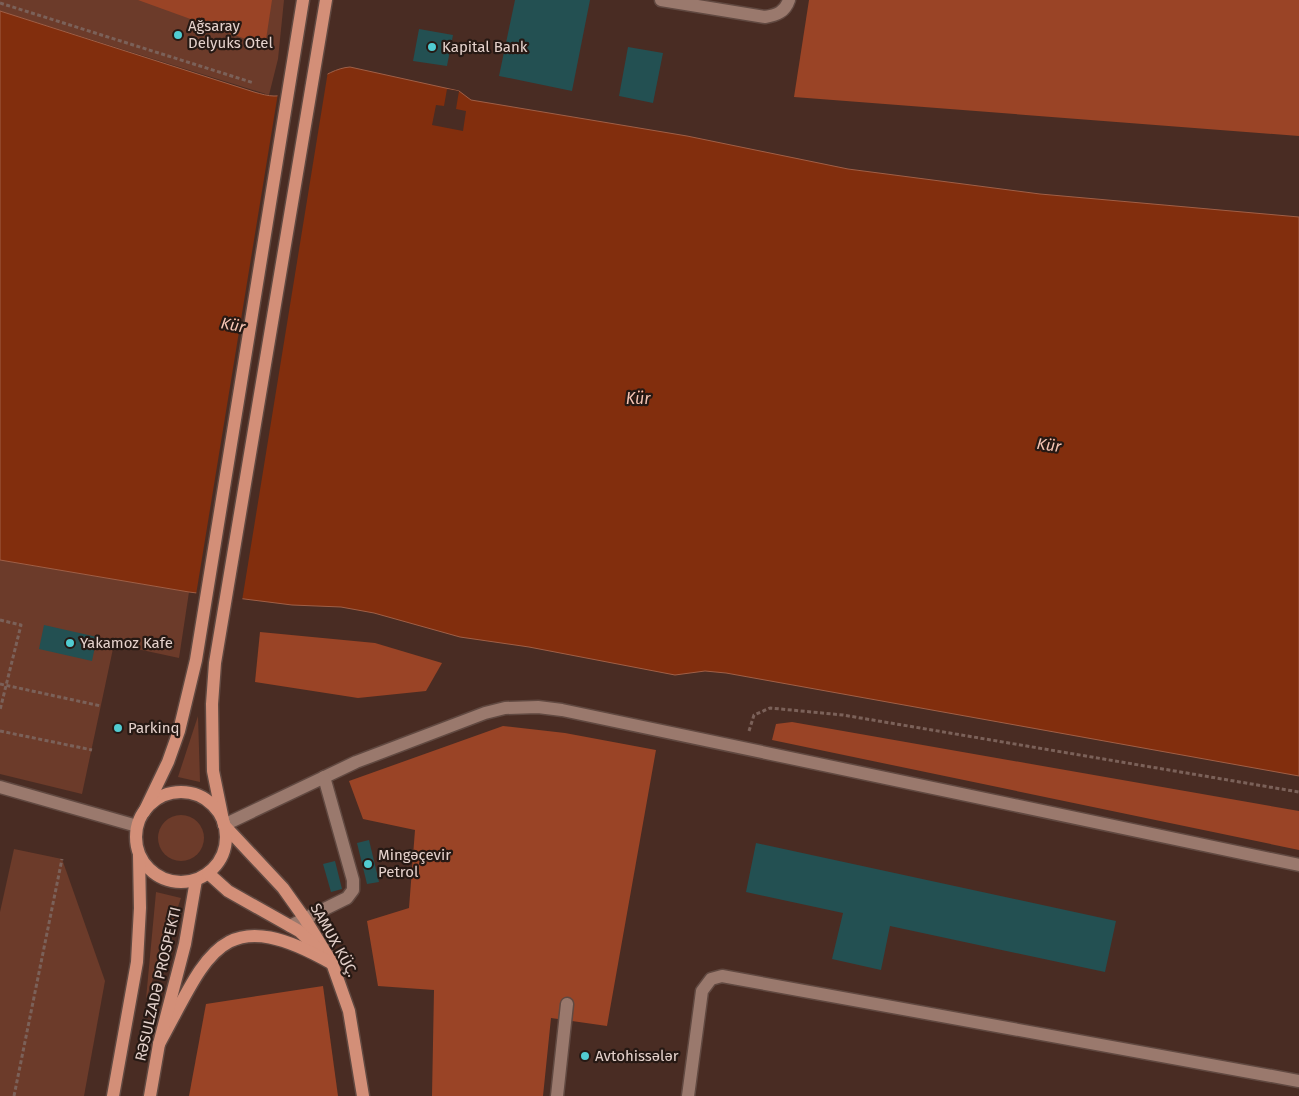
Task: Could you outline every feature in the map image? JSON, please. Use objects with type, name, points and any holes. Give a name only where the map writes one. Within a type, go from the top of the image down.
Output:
[{"type":"main road","points":[[303,0],[196,660],[179,731],[168,762],[137,826],[136,841],[139,856],[146,867],[157,876],[183,883],[196,880],[208,873],[217,864],[224,852],[226,839],[213,771],[212,704],[215,663],[326,0]]},
{"type":"main road","points":[[144,812],[166,794],[181,792],[195,795],[208,802],[218,812],[224,825]]},
{"type":"main road","name":"SAMUX KÜÇ.","points":[[224,825],[283,888],[306,919],[332,963],[349,1011],[363,1096]]},
{"type":"main road","name":"RƏSULZADƏ PROSPEKTI","points":[[113,1096],[137,962],[140,908],[139,856]]},
{"type":"main road","points":[[208,873],[228,891],[306,937],[332,963]]},
{"type":"main road","name":"RƏSULZADƏ PROSPEKTI","points":[[150,1096],[159,1044],[185,944],[196,880]]},
{"type":"main road","points":[[159,1044],[212,954],[227,942],[241,936],[276,938],[304,948],[332,963]]},
{"type":"street","points":[[661,0],[765,17],[777,16],[787,6],[789,0]]},
{"type":"street","points":[[224,825],[324,776],[453,724],[505,708],[538,707],[562,710],[1299,865]]},
{"type":"street","points":[[290,926],[347,898],[353,890],[353,880],[324,776]]},
{"type":"street","points":[[1,791],[137,826]]},
{"type":"street","points":[[688,1096],[702,991],[711,979],[722,976],[1299,1081]]},
{"type":"street","points":[[557,1096],[567,1004]]},
{"type":"path","points":[[0,3],[254,83]]},
{"type":"path","points":[[0,620],[21,625],[0,710]]},
{"type":"path","points":[[0,684],[101,706]]},
{"type":"path","points":[[744,748],[754,716],[770,708],[843,715],[1299,792]]},
{"type":"path","points":[[0,731],[92,750]]},
{"type":"path","points":[[14,1096],[62,859]]},
{"type":"shaded area","name":"Ağsaray Delyuks Otel","points":[[0,0],[284,0],[278,59],[269,95],[0,11]]},
{"type":"shaded area","points":[[138,0],[272,0],[265,46]]},
{"type":"shaded area","points":[[809,0],[1299,0],[1299,136],[794,97]]},
{"type":"shaded area","points":[[0,560],[189,592],[179,658],[114,644],[82,794],[0,774]]},
{"type":"shaded area","points":[[260,632],[375,643],[442,663],[426,691],[358,698],[255,682]]},
{"type":"shaded area","points":[[198,716],[200,782],[178,777]]},
{"type":"shaded area","points":[[792,722],[1299,811],[1299,850],[772,740],[776,724]]},
{"type":"shaded area","points":[[503,726],[565,733],[656,750],[607,1026],[551,1018],[543,1096],[432,1096],[434,990],[378,986],[367,921],[409,908],[415,830],[363,819],[349,781]]},
{"type":"shaded area","points":[[181,815],[194,819],[200,825],[204,838],[200,851],[194,857],[181,861],[168,857],[162,851],[158,838],[162,825],[168,819]]},
{"type":"shaded area","points":[[14,849],[62,859],[105,981],[84,1096],[0,1096],[0,912]]},
{"type":"shaded area","points":[[156,892],[181,898],[146,999]]},
{"type":"shaded area","points":[[323,986],[338,1096],[189,1096],[206,1004]]},
{"type":"water","name":"Kür","points":[[0,11],[269,96],[294,92],[331,73],[350,67],[459,91],[471,100],[687,136],[848,169],[1040,194],[1299,217],[1299,776],[726,673],[705,671],[675,675],[529,647],[460,637],[374,613],[341,607],[292,605],[189,592],[0,560]]},
{"type":"pier","points":[[328,71],[242,601],[196,595],[278,93],[294,89]]},
{"type":"pier","points":[[447,89],[459,91],[456,109],[466,111],[463,131],[432,125],[436,105],[444,106]]},
{"type":"building","points":[[515,0],[590,0],[572,91],[499,76]]},
{"type":"building","points":[[419,29],[453,35],[447,66],[413,61]]},
{"type":"building","points":[[628,47],[663,53],[653,103],[619,96]]},
{"type":"building","points":[[44,625],[97,637],[92,661],[39,649]]},
{"type":"building","points":[[369,840],[379,882],[367,884],[357,843]]},
{"type":"building","points":[[756,843],[1116,921],[1105,972],[890,926],[881,970],[832,959],[843,913],[746,892]]},
{"type":"building","points":[[335,861],[342,889],[331,892],[323,864]]},
{"type":"place","name":"Ağsaray Delyuks Otel","points":[[178,35]]},
{"type":"place","name":"Kapital Bank","points":[[432,47]]},
{"type":"place","name":"Yakamoz Kafe","points":[[70,643]]},
{"type":"place","name":"Parkinq","points":[[118,728]]},
{"type":"place","name":"Mingəçevir Petrol","points":[[368,864]]},
{"type":"place","name":"Avtohissələr","points":[[585,1056]]}]
